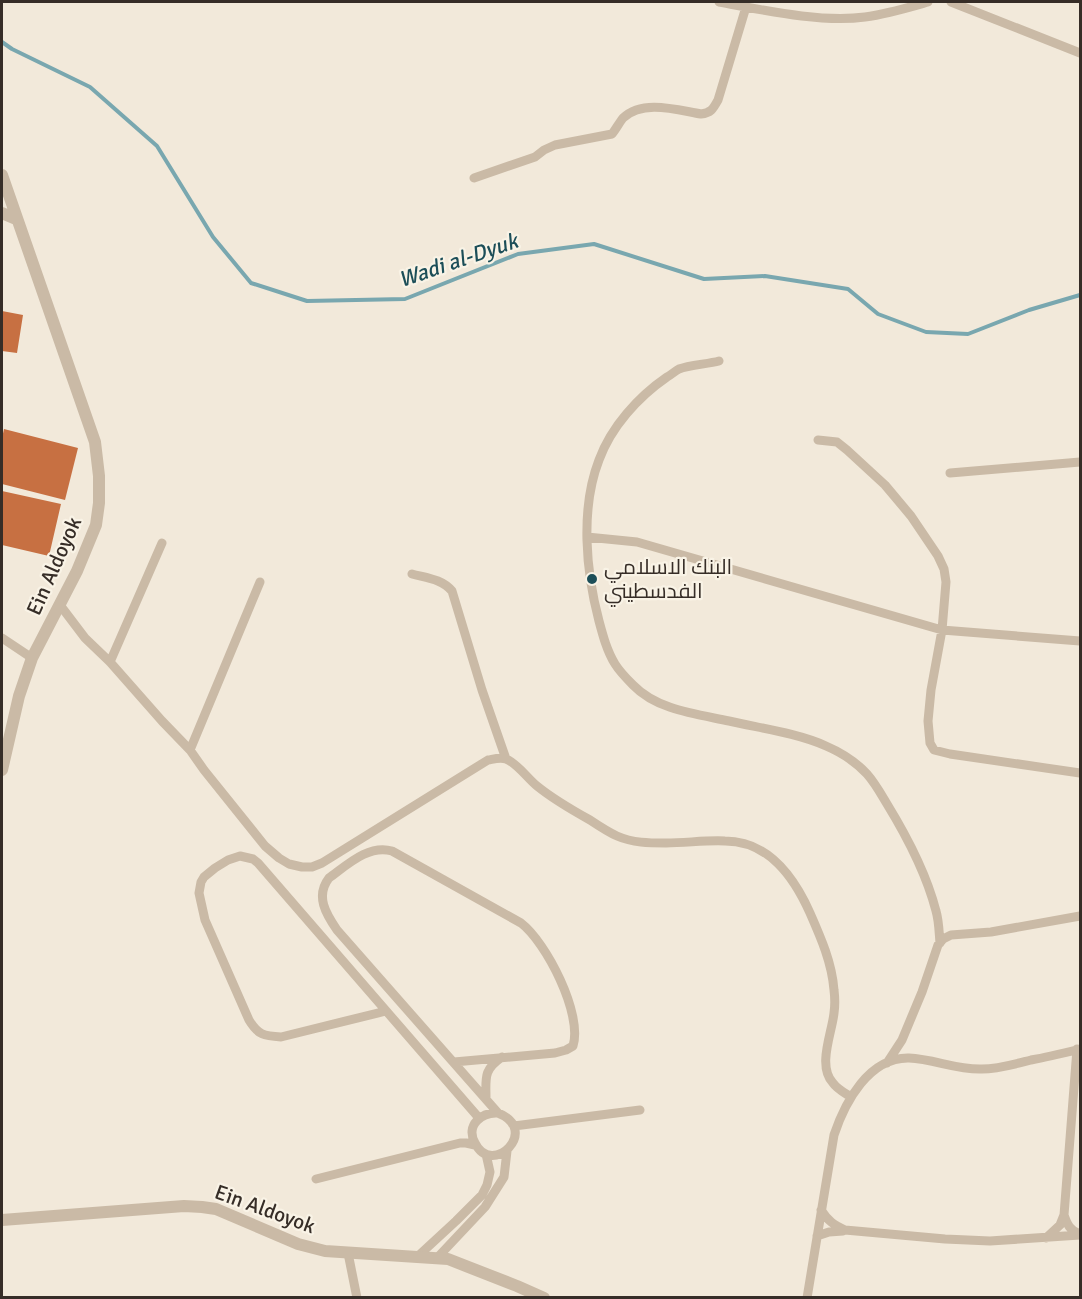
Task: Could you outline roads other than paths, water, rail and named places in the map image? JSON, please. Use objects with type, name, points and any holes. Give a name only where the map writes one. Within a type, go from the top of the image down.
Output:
[{"type":"street","points":[[718,2],[746,7],[768,6],[830,18],[863,17],[902,10],[928,2]]},
{"type":"street","points":[[951,2],[1080,53]]},
{"type":"street","points":[[474,178],[535,157],[555,145],[612,134],[629,113],[640,108],[701,114],[712,110],[718,100],[746,7]]},
{"type":"street","name":"Ein Aldoyok","points":[[2,770],[19,696],[32,658],[77,572],[96,525],[99,502],[99,476],[94,442],[3,183]]},
{"type":"street","points":[[2,213],[16,219]]},
{"type":"street","points":[[719,362],[679,369],[644,396],[612,434],[604,448],[595,472],[588,511],[588,537],[591,588],[609,653],[624,675],[645,696],[663,705],[807,739],[836,751],[859,766],[874,784],[909,842],[937,913],[940,943]]},
{"type":"street","points":[[818,440],[837,442],[885,485],[911,516],[944,569],[946,582],[942,630],[929,711],[930,743],[934,750],[1080,773]]},
{"type":"street","points":[[950,472],[1080,462]]},
{"type":"street","points":[[588,537],[637,542],[942,630],[1080,641]]},
{"type":"street","points":[[110,662],[162,543]]},
{"type":"street","points":[[412,574],[446,584],[452,591],[506,759]]},
{"type":"street","points":[[190,750],[260,582]]},
{"type":"street","points":[[60,605],[85,638],[110,662],[190,750],[265,846],[289,864],[312,867],[322,863],[488,760],[498,758],[512,763],[554,799],[630,842],[671,843],[728,840],[747,844],[763,852],[783,868],[791,878],[809,911],[824,948],[832,972],[835,993],[834,1013],[826,1051],[827,1071],[832,1083],[851,1097]]},
{"type":"street","points":[[2,638],[32,658]]},
{"type":"street","points":[[454,1062],[555,1053],[573,1046],[575,1026],[554,966],[536,938],[521,923],[392,851],[384,848],[367,853],[325,882],[322,902],[326,915],[498,1113]]},
{"type":"street","points":[[386,1011],[281,1037],[266,1036],[254,1030],[205,920],[199,899],[201,882],[215,868],[228,860],[240,856],[258,862],[479,1118]]},
{"type":"street","points":[[887,1063],[902,1040],[943,939],[951,935],[991,932],[1080,916]]},
{"type":"street","points":[[807,1298],[834,1135],[839,1121],[856,1089],[876,1070],[896,1059],[910,1058],[983,1070],[1006,1067],[1079,1049],[1064,1215],[1060,1225],[1046,1238]]},
{"type":"street","points":[[486,1099],[488,1070],[502,1058]]},
{"type":"street","points":[[514,1126],[640,1110]]},
{"type":"street","points":[[437,1258],[485,1207],[504,1177],[507,1151],[515,1139],[514,1126],[505,1115],[498,1113],[485,1114],[479,1118],[472,1131],[475,1145],[486,1154],[501,1154],[507,1151]]},
{"type":"street","points":[[316,1179],[460,1143],[475,1145]]},
{"type":"street","points":[[417,1257],[482,1195],[490,1172],[486,1154]]},
{"type":"street","name":"Ein Aldoyok","points":[[2,1220],[184,1206],[216,1209],[298,1244],[325,1251],[448,1259],[543,1298]]},
{"type":"street","points":[[821,1210],[834,1226],[845,1230]]},
{"type":"street","points":[[1064,1215],[1067,1225],[1073,1232],[1080,1235]]},
{"type":"street","points":[[817,1236],[845,1230],[990,1241],[1080,1235]]},
{"type":"street","points":[[348,1253],[357,1298]]},
{"type":"waterway","name":"Wadi al-Dyuk","points":[[2,42],[90,87],[157,146],[213,237],[251,283],[307,301],[405,299],[518,254],[594,244],[704,279],[765,276],[848,289],[878,314],[926,332],[968,334],[1029,310],[1080,295]]},
{"type":"place","name":"البنك الاسلامي الفدسطيني","points":[[592,579]]}]
